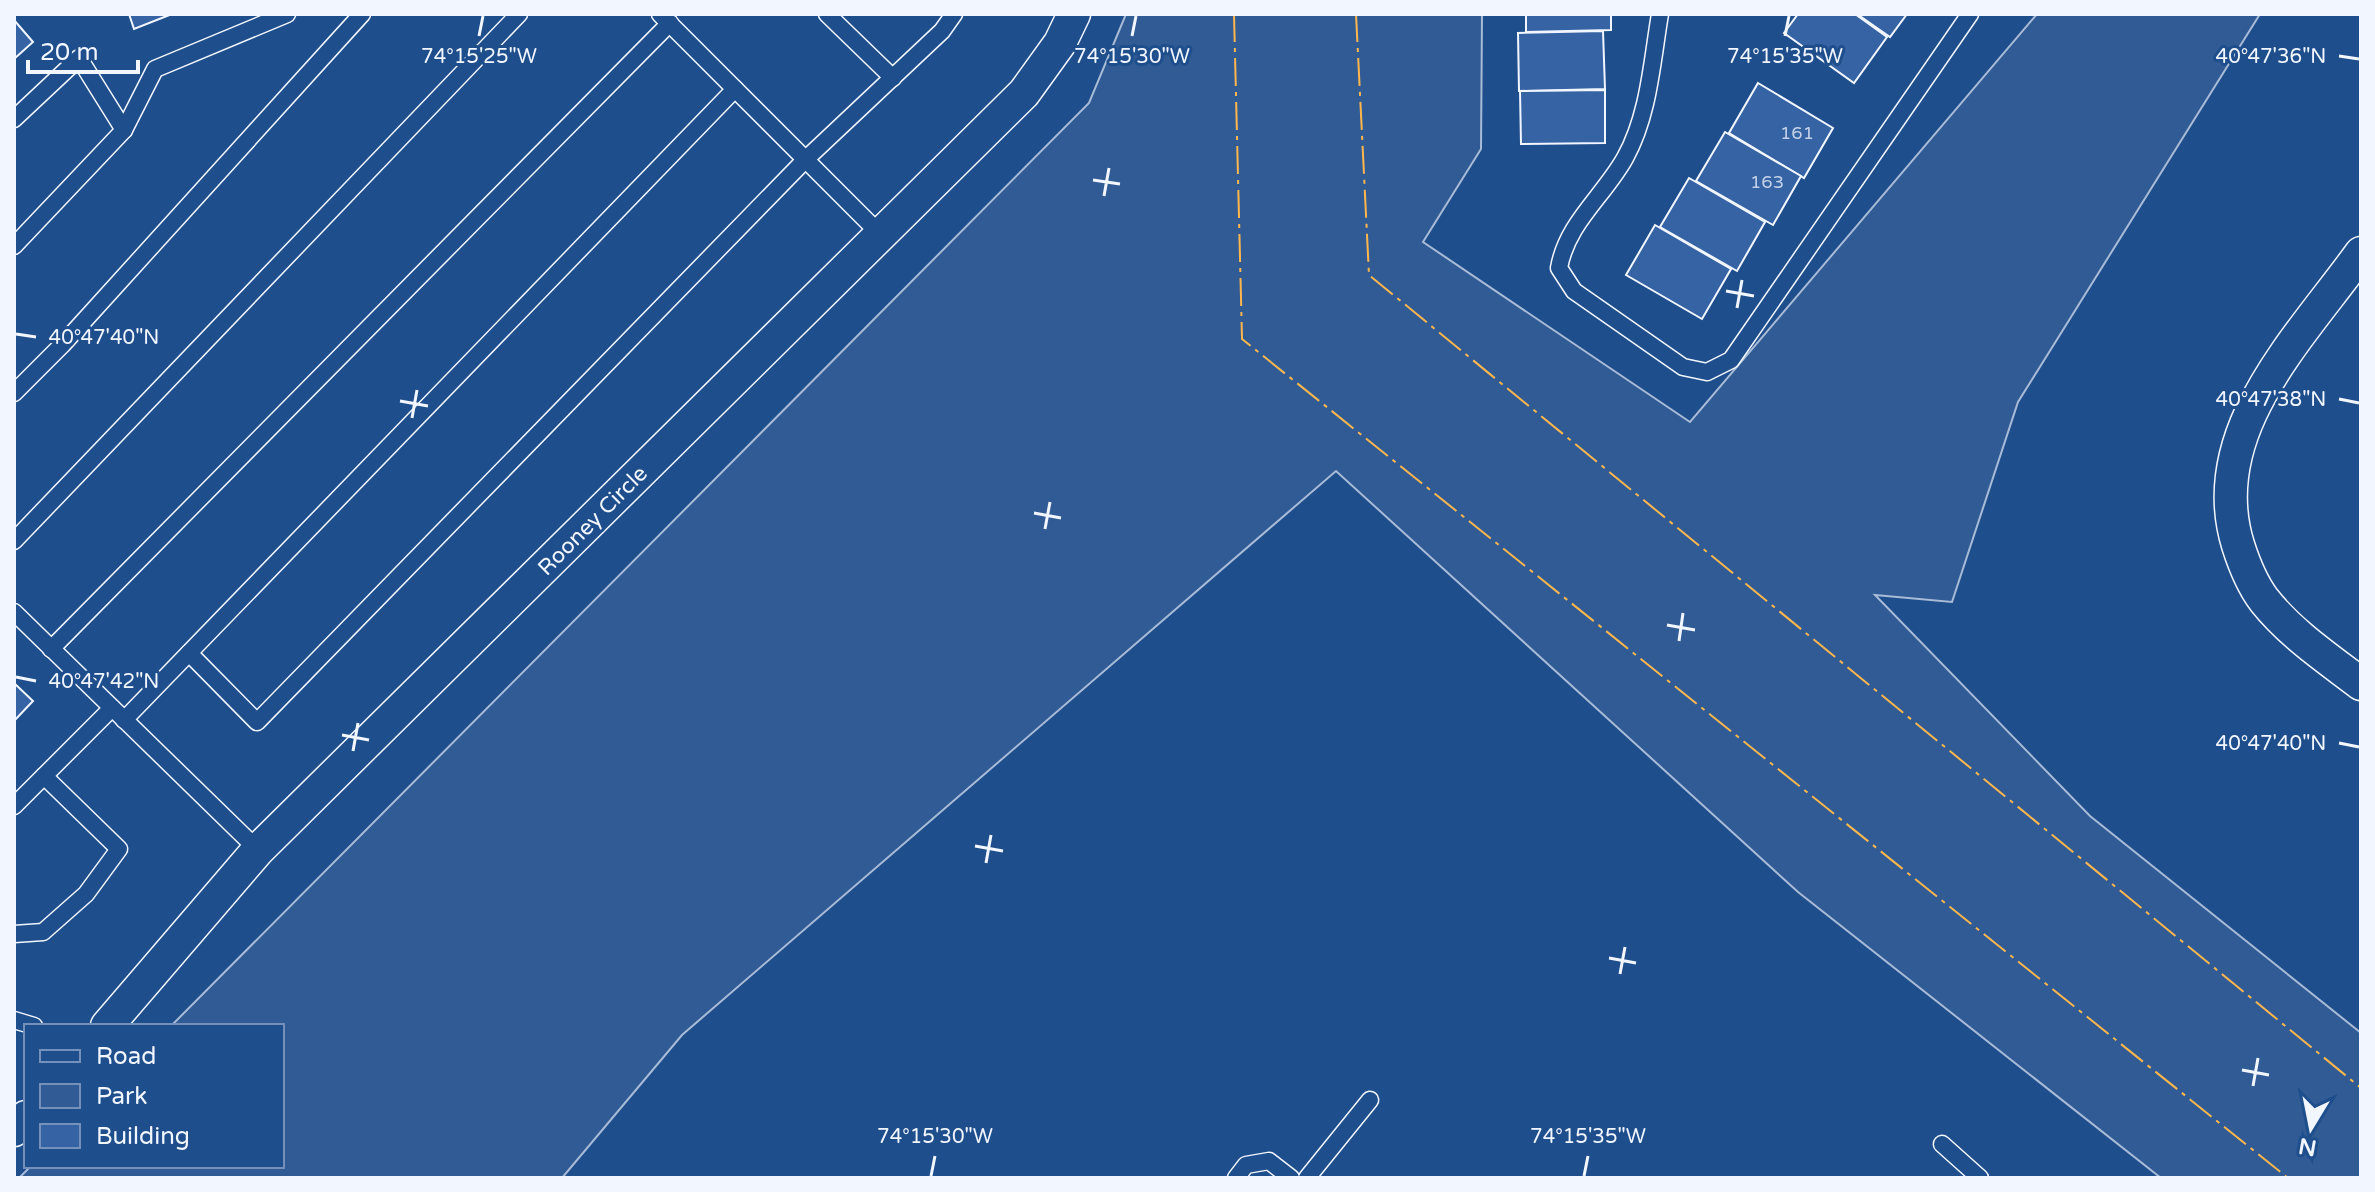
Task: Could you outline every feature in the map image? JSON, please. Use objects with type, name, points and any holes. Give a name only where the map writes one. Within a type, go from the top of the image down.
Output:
[{"type":"street","name":"Rooney Circle","points":[[109,1024],[258,850],[1024,93],[1060,43],[1074,14]]},
{"type":"street","points":[[2361,253],[2246,418],[2234,453],[2230,503],[2233,528],[2244,564],[2262,597],[2300,637],[2361,684]]},
{"type":"lane","points":[[14,246],[124,130],[155,69],[287,14]]},
{"type":"lane","points":[[14,393],[63,344],[362,14]]},
{"type":"lane","points":[[14,541],[519,14]]},
{"type":"lane","points":[[827,14],[893,78]]},
{"type":"lane","points":[[189,653],[257,722],[806,159],[942,31],[954,14]]},
{"type":"lane","points":[[1660,14],[1639,130],[1624,160],[1563,244],[1559,268],[1574,291],[1683,367],[1707,372],[1731,360],[1970,14]]},
{"type":"lane","points":[[51,649],[665,19],[881,235]]},
{"type":"lane","points":[[14,119],[79,58],[124,130]]},
{"type":"lane","points":[[14,806],[44,776],[189,653],[735,89]]},
{"type":"lane","points":[[14,612],[258,850]]},
{"type":"lane","points":[[14,934],[43,932],[86,894],[119,849],[44,776]]},
{"type":"lane","points":[[1307,1178],[1370,1100]]},
{"type":"lane","points":[[1942,1144],[1980,1178]]},
{"type":"lane","points":[[1236,1178],[1246,1165],[1269,1161],[1291,1178]]},
{"type":"green space","points":[[1126,14],[1482,14],[1481,149],[1423,242],[1690,422],[2037,14],[2260,14],[2018,402],[1952,602],[1875,595],[2090,816],[2361,1033],[2361,1178],[2161,1178],[1798,892],[1336,471],[682,1035],[562,1178],[19,1178],[29,1168],[284,1168],[284,1024],[173,1024],[1089,103]]},
{"type":"building","points":[[129,14],[172,14],[134,29]]},
{"type":"building","points":[[1526,14],[1611,14],[1611,30],[1526,32]]},
{"type":"building","points":[[1798,14],[1855,14],[1887,37],[1854,83],[1784,33]]},
{"type":"building","points":[[1857,14],[1907,14],[1890,37]]},
{"type":"building","points":[[14,20],[33,42],[14,59]]},
{"type":"building","points":[[1603,31],[1605,89],[1519,91],[1518,33]]},
{"type":"building","points":[[1758,83],[1833,128],[1804,178],[1729,133]]},
{"type":"building","points":[[1605,90],[1605,143],[1521,144],[1520,91]]},
{"type":"building","points":[[1725,132],[1801,176],[1773,225],[1696,181]]},
{"type":"building","points":[[1689,178],[1765,222],[1737,271],[1660,227]]},
{"type":"building","points":[[1655,225],[1731,269],[1702,319],[1626,275]]},
{"type":"building","points":[[14,683],[33,701],[14,721]]},
{"type":"power","points":[[1234,14],[1242,339],[2288,1178]]},
{"type":"power","points":[[1356,14],[1369,275],[2361,1088]]}]
